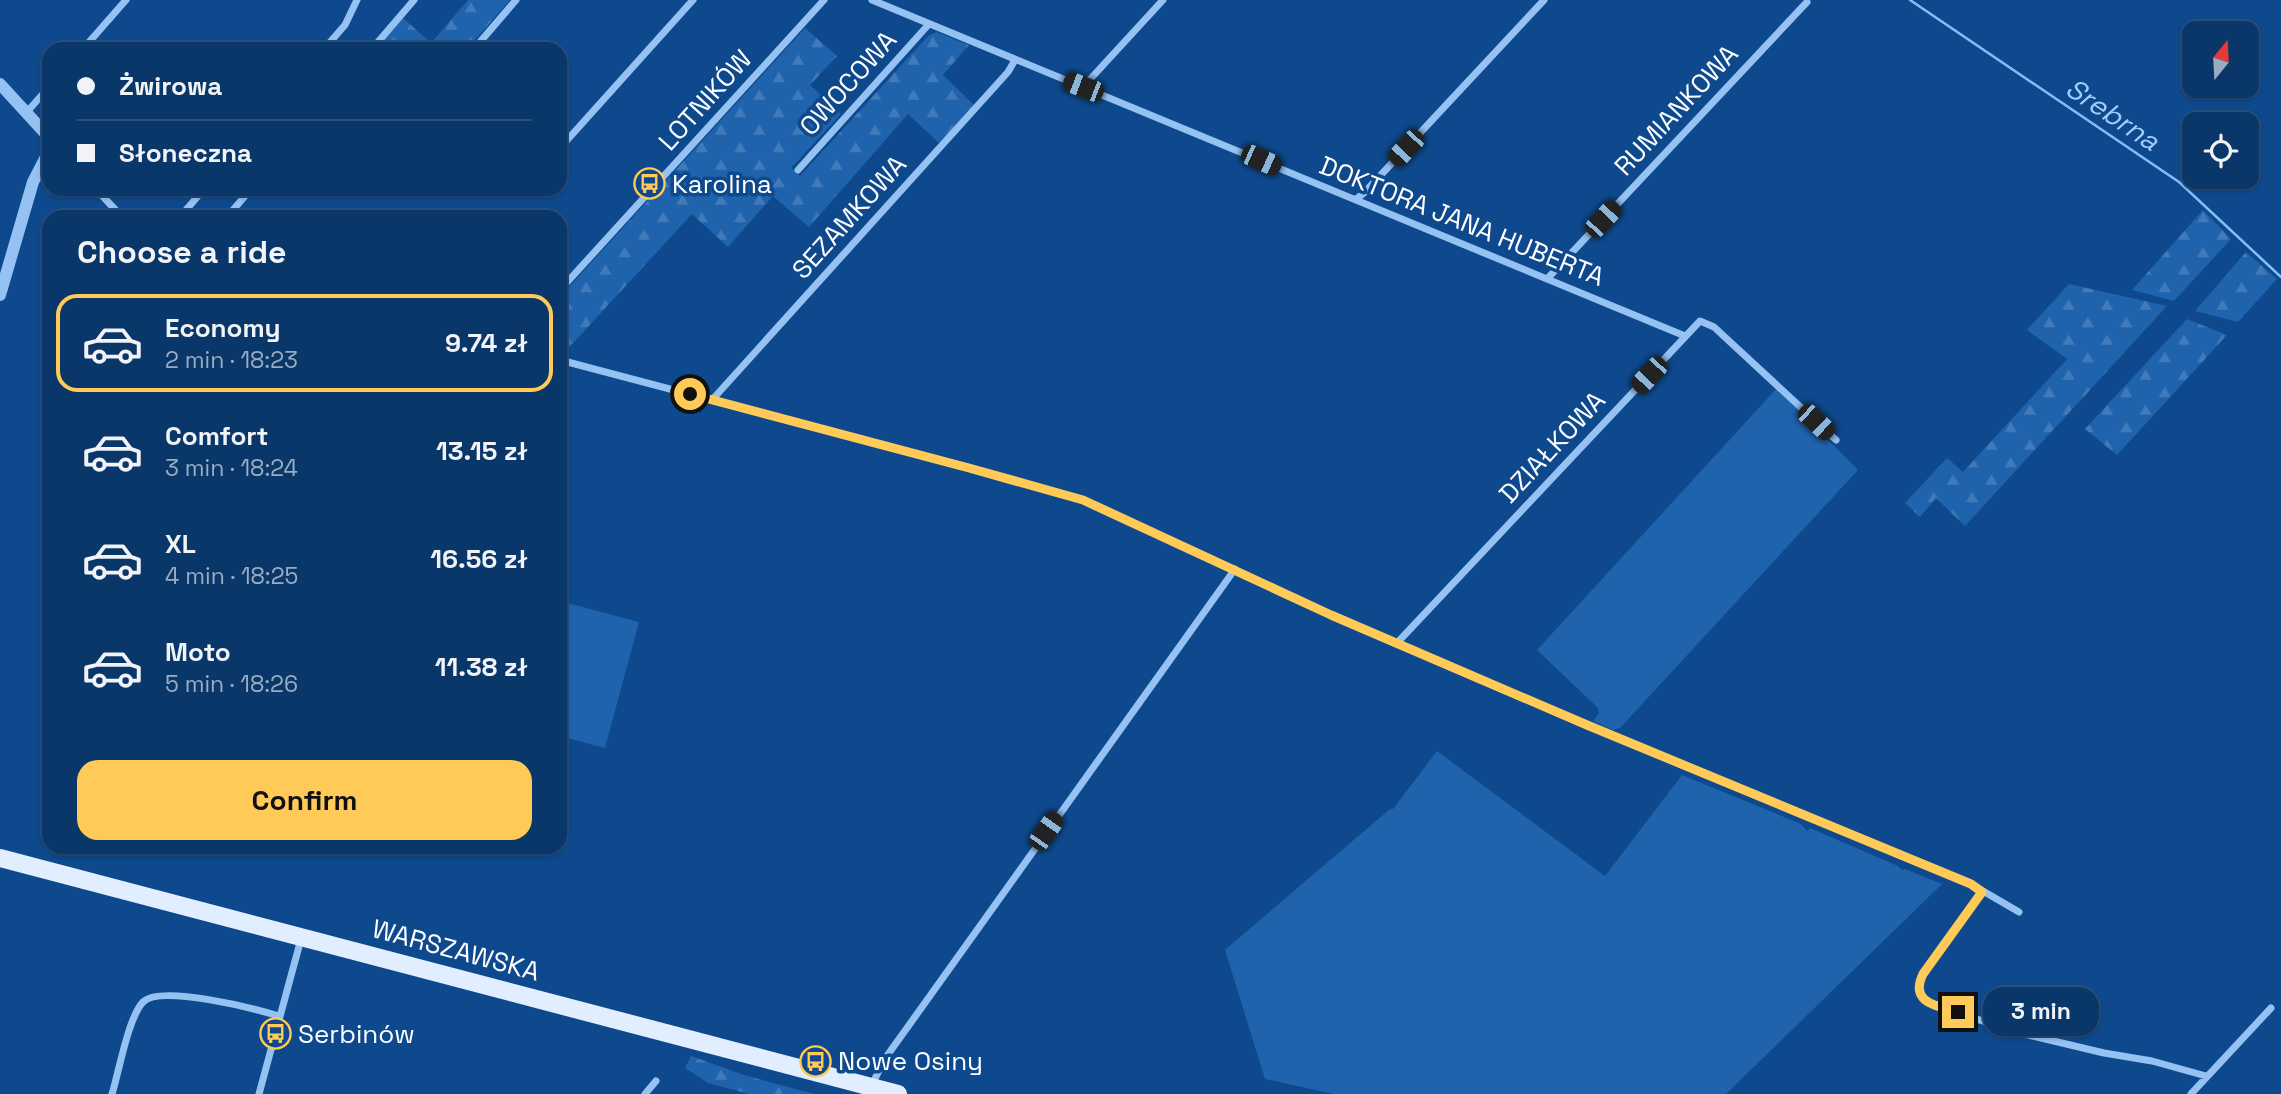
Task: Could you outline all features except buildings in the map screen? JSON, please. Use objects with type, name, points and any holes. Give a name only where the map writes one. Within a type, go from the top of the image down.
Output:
[{"type":"main road","name":"WARSZAWSKA","points":[[0,858],[898,1094]]},
{"type":"street","points":[[89,42],[126,0]]},
{"type":"street","points":[[330,42],[345,25],[357,0]]},
{"type":"street","points":[[378,42],[414,0]]},
{"type":"street","points":[[480,42],[516,0]]},
{"type":"street","points":[[567,140],[693,0]]},
{"type":"street","name":"LOTNIKÓW","points":[[567,282],[824,0]]},
{"type":"street","name":"DOKTORA JANA HUBERTA","points":[[872,0],[1685,336]]},
{"type":"street","points":[[1083,87],[1163,0]]},
{"type":"street","points":[[1356,199],[1544,0]]},
{"type":"street","name":"RUMIANKOWA","points":[[1548,278],[1807,2]]},
{"type":"street","name":"OWOCOWA","points":[[798,170],[929,24]]},
{"type":"street","name":"SEZAMKOWA","points":[[712,400],[1008,72],[1015,60]]},
{"type":"street","points":[[0,84],[42,129]]},
{"type":"street","points":[[26,113],[42,95]]},
{"type":"street","points":[[0,295],[33,182],[42,165]]},
{"type":"street","points":[[102,196],[116,210]]},
{"type":"street","points":[[186,210],[198,196]]},
{"type":"street","points":[[233,210],[245,196]]},
{"type":"street","name":"DZIAŁKOWA","points":[[1397,643],[1700,321],[1714,327],[1836,440]]},
{"type":"street","points":[[567,362],[1063,494],[1103,509],[1331,615],[1644,749],[1971,884],[2019,912]]},
{"type":"street","points":[[871,1087],[884,1060],[1235,569]]},
{"type":"street","points":[[1982,892],[1923,974],[1918,986],[1919,995],[1925,1000],[2020,1033],[2104,1053],[2152,1060],[2206,1076]]},
{"type":"street","points":[[259,1094],[301,937]]},
{"type":"street","points":[[112,1094],[132,1024],[142,1002],[149,998],[157,995],[204,999],[279,1016]]},
{"type":"street","points":[[2191,1094],[2271,1008]]},
{"type":"street","points":[[645,1094],[656,1081]]},
{"type":"green space","points":[[468,0],[510,0],[473,42],[432,42]]},
{"type":"green space","points":[[402,17],[430,42],[381,42]]},
{"type":"green space","points":[[805,28],[837,56],[810,85],[841,114],[791,168],[800,176],[928,36],[936,32],[969,45],[943,75],[974,105],[939,143],[908,114],[809,227],[773,196],[728,247],[692,214],[567,350],[567,289]]},
{"type":"green space","points":[[2203,210],[2231,239],[2174,301],[2132,290]]},
{"type":"green space","points":[[2246,252],[2277,279],[2238,322],[2195,311]]},
{"type":"green space","points":[[2069,284],[2167,306],[1965,526],[1936,498],[1920,517],[1905,503],[1947,458],[1963,472],[2067,359],[2027,330]]},
{"type":"green space","points":[[2187,319],[2227,335],[2117,455],[2085,429]]},
{"type":"green space","points":[[1777,388],[1858,470],[1620,728],[1613,730],[1593,721],[1599,713],[1597,707],[1537,650]]},
{"type":"green space","points":[[567,603],[639,622],[605,748],[567,738]]},
{"type":"green space","points":[[1437,751],[1605,876],[1682,775],[1801,824],[1807,831],[1810,828],[1902,870],[1942,884],[1726,1094],[1334,1094],[1265,1079],[1225,950],[1393,809]]},
{"type":"green space","points":[[691,1056],[744,1075],[814,1094],[749,1094],[708,1083],[685,1068]]},
{"type":"waterway","name":"Srebrna","points":[[1910,0],[2179,182],[2281,277]]},
{"type":"place","name":"Karolina","points":[[649,184]]},
{"type":"place","name":"Serbinów","points":[[275,1034]]},
{"type":"place","name":"Nowe Osiny","points":[[815,1061]]},
{"type":"route","points":[[690,394],[1083,500],[1331,615],[1587,725],[1971,884],[1982,892],[1923,974],[1918,986],[1919,995],[1925,1000],[1958,1012]]}]
